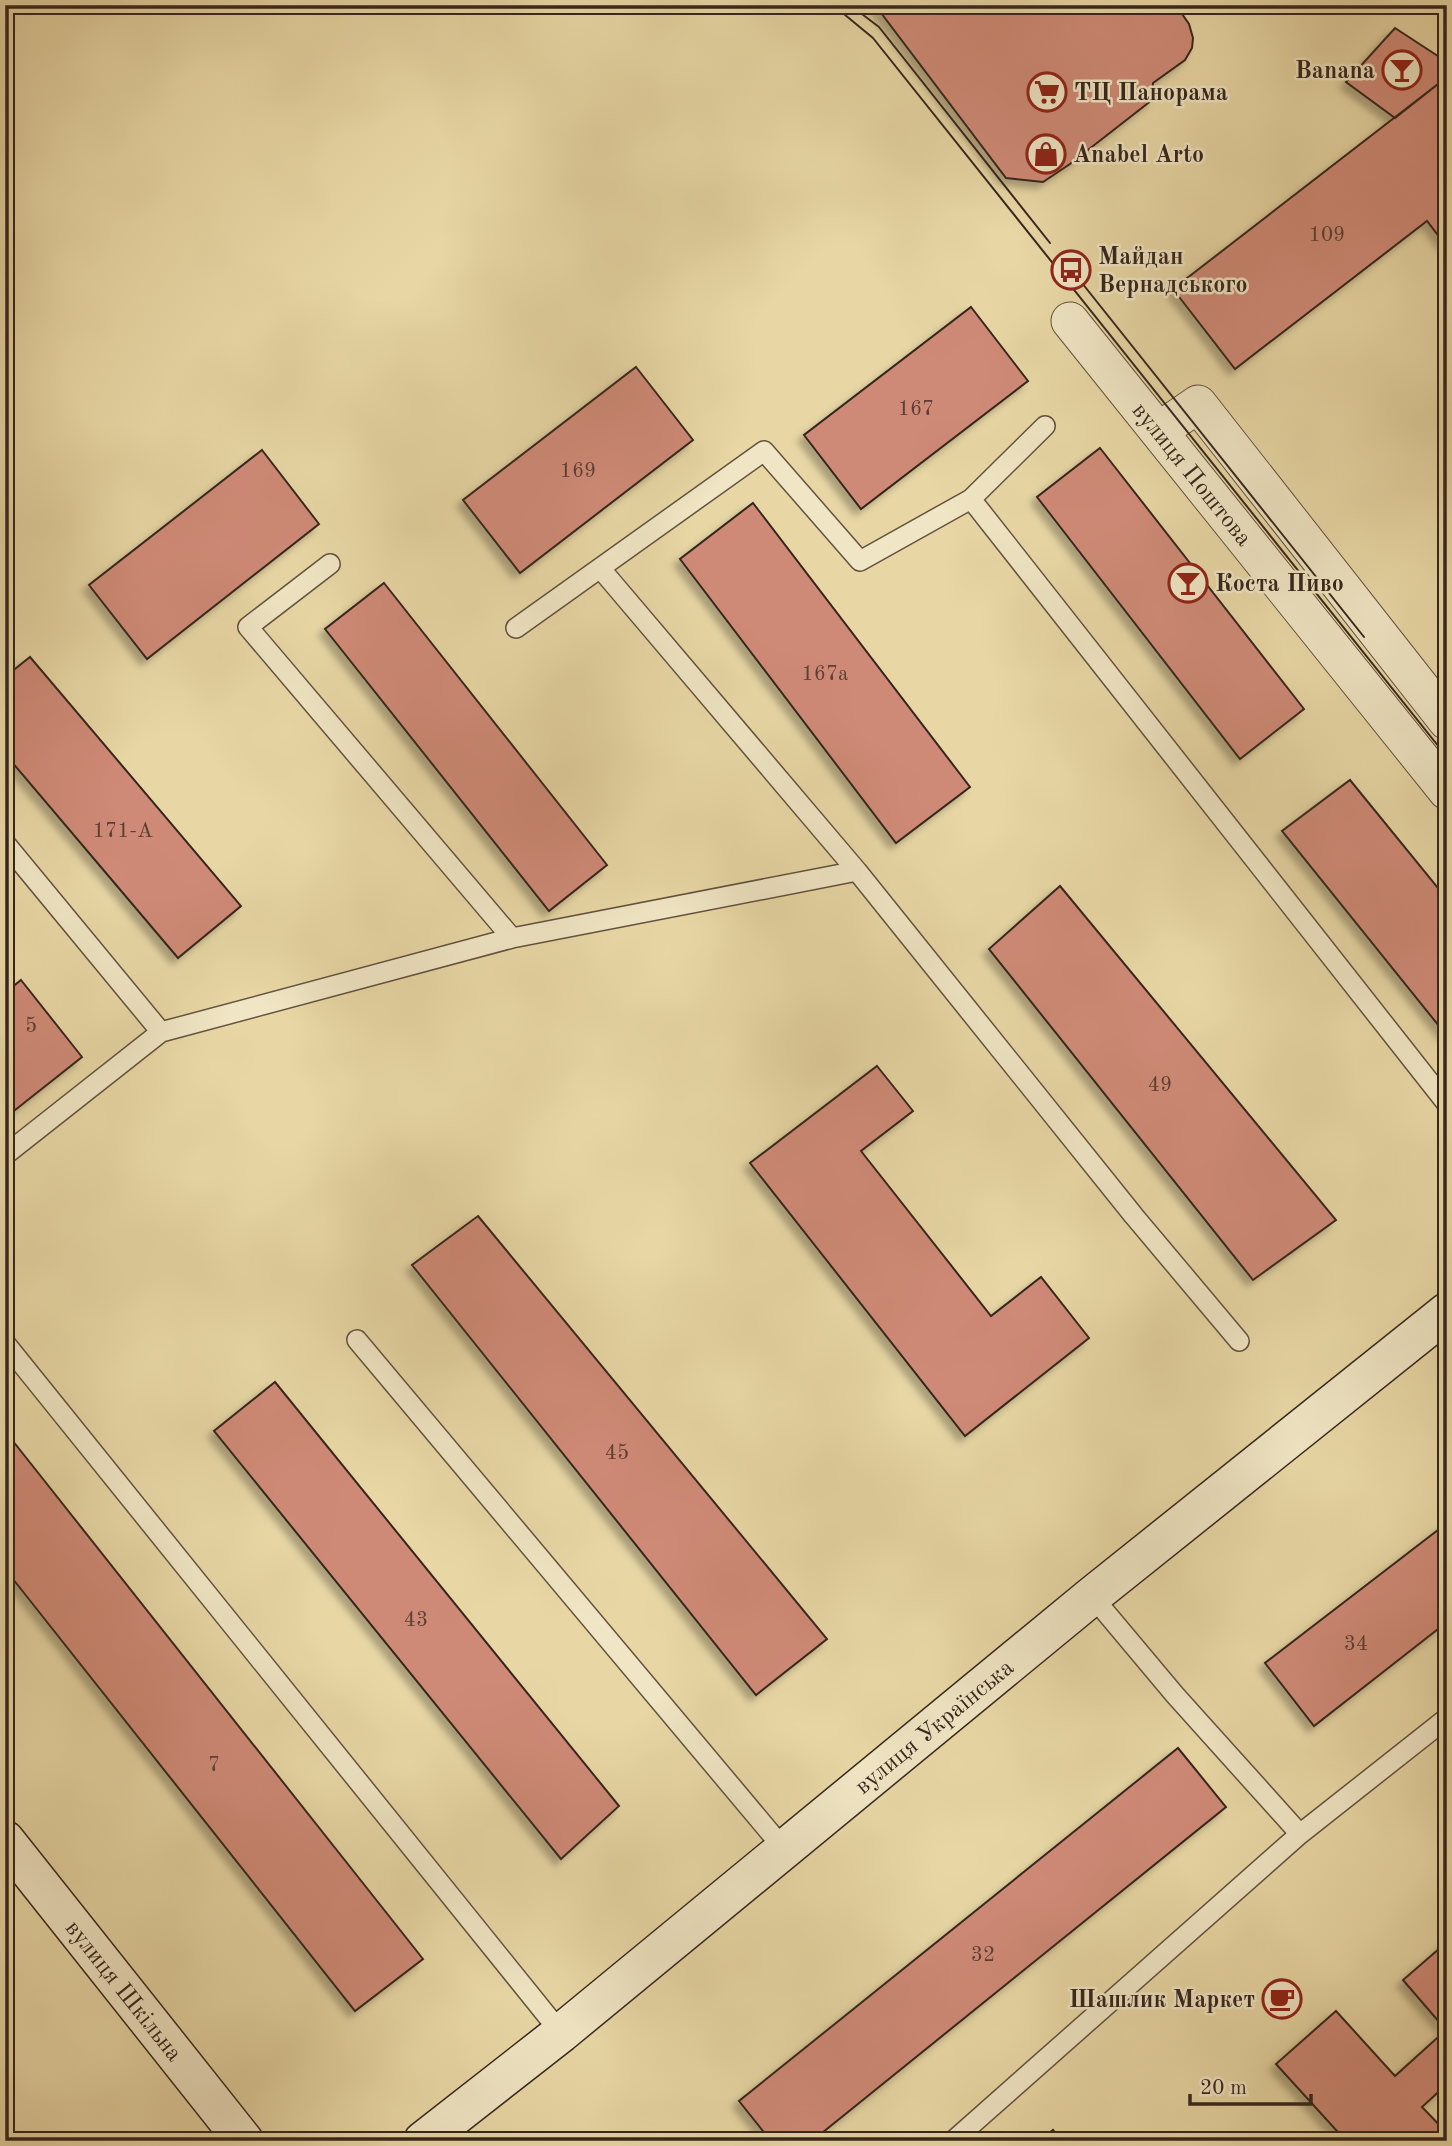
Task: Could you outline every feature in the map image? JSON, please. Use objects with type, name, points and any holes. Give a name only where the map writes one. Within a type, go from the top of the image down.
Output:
[{"type":"main road","name":"вулиця Українська","points":[[423,2141],[561,2033],[1093,1596],[1447,1311]]},
{"type":"main road","name":"вулиця Шкільна","points":[[5,1840],[244,2141]]},
{"type":"street","name":"вулиця Поштова","points":[[1070,321],[1447,791]]},
{"type":"street","name":"вулиця Поштова","points":[[1159,431],[1198,404],[1447,721]]},
{"type":"lane","points":[[516,628],[764,451],[860,562],[971,499],[1045,426]]},
{"type":"lane","points":[[971,499],[1447,1104]]},
{"type":"lane","points":[[330,564],[248,627],[512,938]]},
{"type":"lane","points":[[600,568],[857,871],[1134,1216],[1239,1341]]},
{"type":"lane","points":[[5,843],[161,1032]]},
{"type":"lane","points":[[5,1155],[161,1032],[512,938],[857,871]]},
{"type":"lane","points":[[357,1340],[784,1849]]},
{"type":"lane","points":[[5,1343],[561,2033]]},
{"type":"lane","points":[[1093,1596],[1175,1695],[1300,1834]]},
{"type":"lane","points":[[953,2141],[1300,1834],[1447,1718]]},
{"type":"building","name":"ТЦ Панорама","points":[[875,5],[1168,5],[1182,14],[1189,24],[1193,38],[1192,48],[1185,60],[1153,83],[1152,100],[1070,164],[1043,182],[1006,178]]},
{"type":"building","name":"Banana","points":[[1395,28],[1447,62],[1447,77],[1395,118],[1346,82]]},
{"type":"building","points":[[1447,77],[1447,247],[1427,221],[1235,369],[1173,289]]},
{"type":"building","points":[[971,307],[1028,381],[861,509],[804,435]]},
{"type":"building","points":[[636,367],[693,440],[520,573],[463,500]]},
{"type":"building","points":[[1100,448],[1304,709],[1240,759],[1037,497]]},
{"type":"building","points":[[262,450],[319,524],[147,659],[89,585]]},
{"type":"building","points":[[753,503],[970,787],[896,843],[680,559]]},
{"type":"building","points":[[384,583],[607,865],[549,911],[325,629]]},
{"type":"building","points":[[30,657],[241,906],[178,958],[5,754],[5,677]]},
{"type":"building","points":[[1350,780],[1447,899],[1447,1036],[1282,831]]},
{"type":"building","points":[[1060,886],[1336,1220],[1253,1280],[989,949]]},
{"type":"building","points":[[21,980],[82,1057],[5,1118],[5,993]]},
{"type":"building","points":[[877,1066],[913,1111],[861,1151],[991,1316],[1041,1277],[1089,1338],[965,1436],[750,1163]]},
{"type":"building","points":[[478,1216],[827,1639],[756,1695],[412,1265]]},
{"type":"building","points":[[275,1382],[619,1806],[561,1859],[214,1431]]},
{"type":"building","points":[[5,1431],[423,1959],[355,2011],[5,1569]]},
{"type":"building","points":[[1447,1523],[1447,1622],[1314,1726],[1265,1663]]},
{"type":"building","points":[[1178,1748],[1226,1807],[812,2141],[771,2141],[739,2101]]},
{"type":"building","points":[[1447,1942],[1447,2084],[1422,2107],[1447,2133],[1447,2141],[1346,2141],[1276,2064],[1336,2011],[1395,2076],[1446,2030],[1403,1980]]},
{"type":"building","points":[[1053,2130],[1062,2141],[1039,2141]]},
{"type":"tram line","points":[[833,5],[873,38],[1447,757]]},
{"type":"tram line","points":[[850,5],[879,27],[1050,243]]},
{"type":"tram line","points":[[1074,273],[1364,637]]},
{"type":"place","name":"Banana","points":[[1402,70]]},
{"type":"place","name":"ТЦ Панорама","points":[[1047,92]]},
{"type":"place","name":"Anabel Arto","points":[[1046,154]]},
{"type":"place","name":"Майдан Вернадського","points":[[1071,270]]},
{"type":"place","name":"Коста Пиво","points":[[1188,583]]},
{"type":"place","name":"Шашлик Маркет","points":[[1282,1999]]}]
